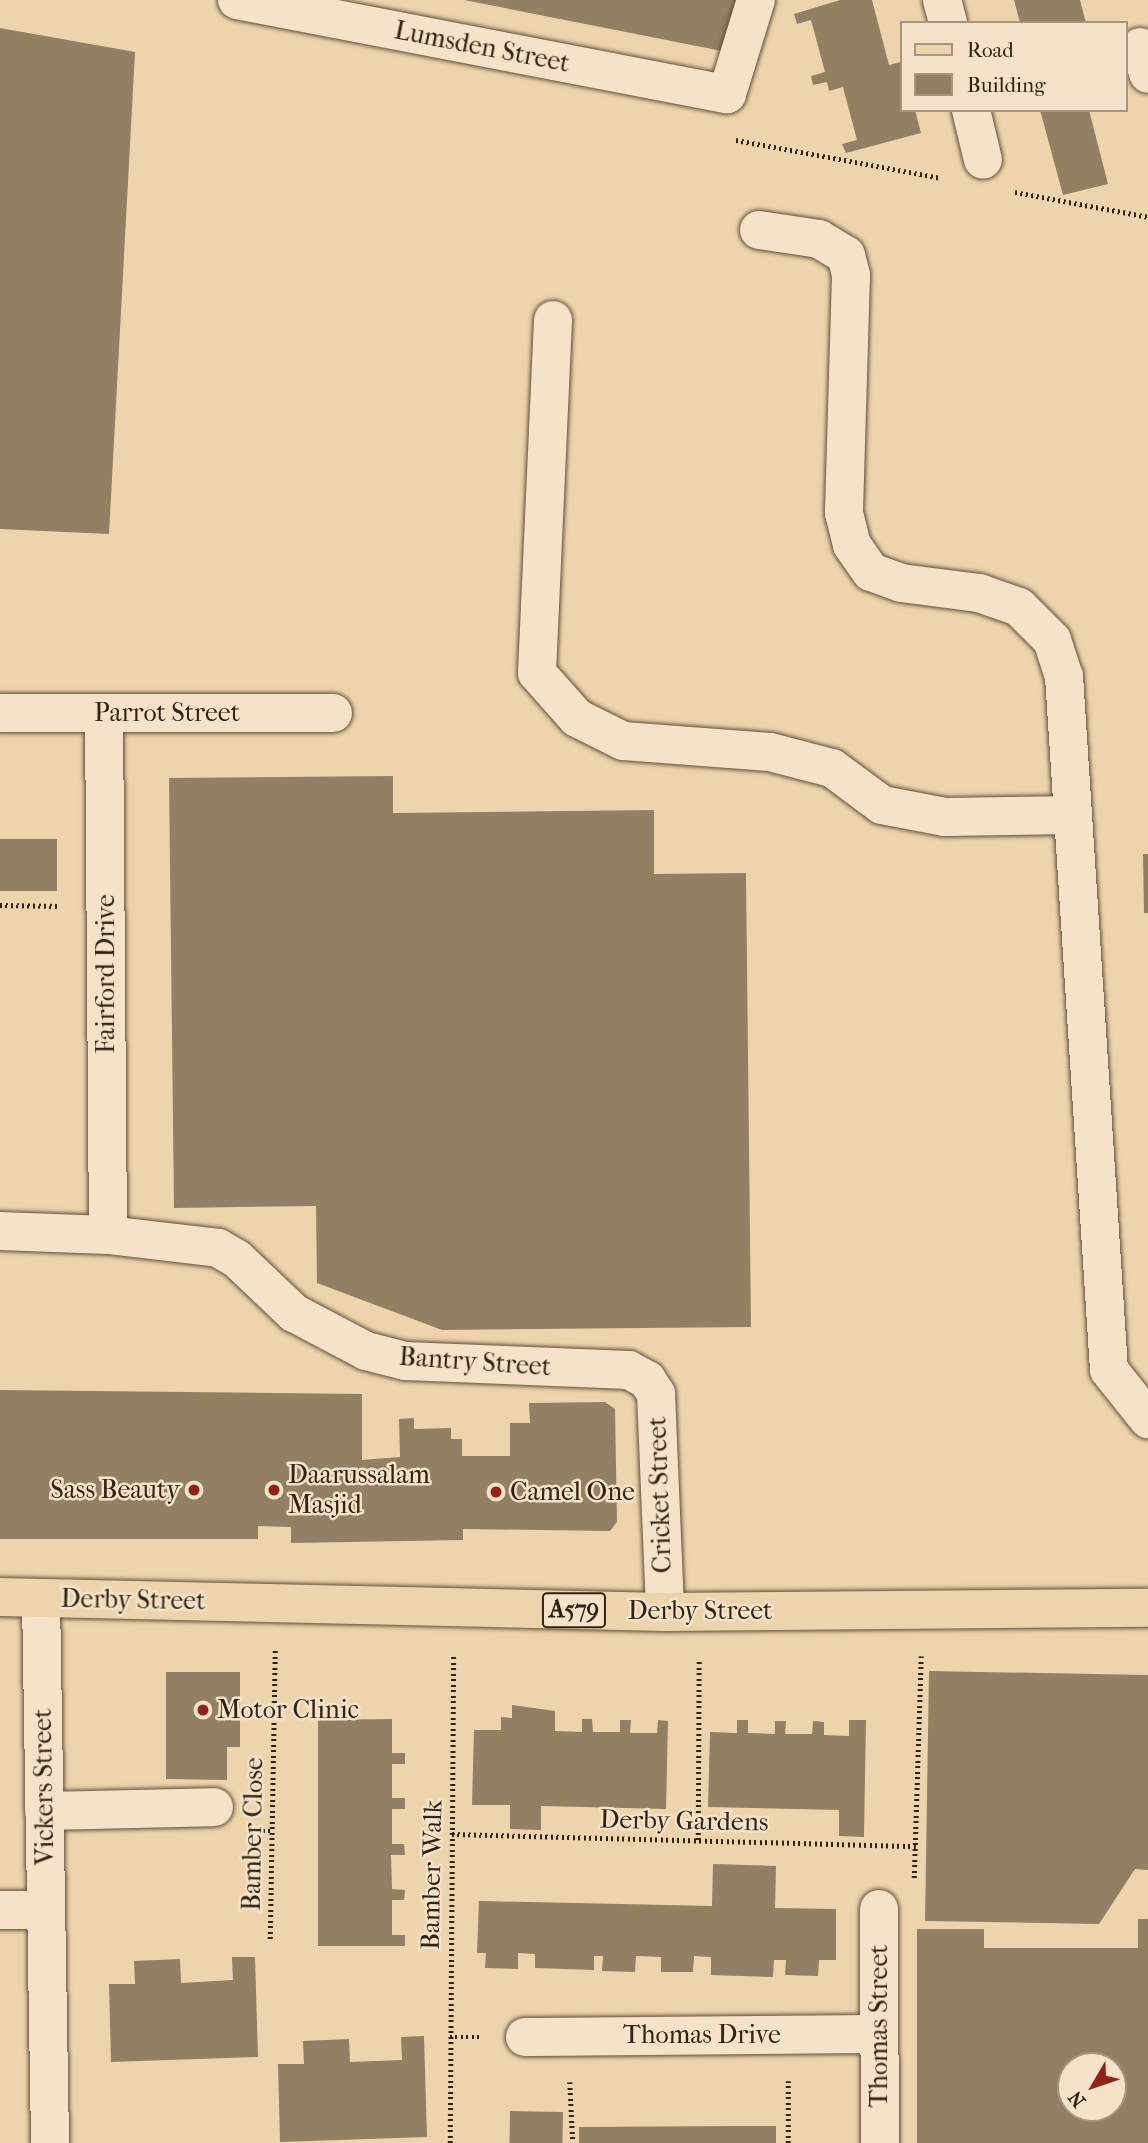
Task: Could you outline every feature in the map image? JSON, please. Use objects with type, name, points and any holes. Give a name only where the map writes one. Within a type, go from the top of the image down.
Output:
[{"type":"main road","name":"Derby Street","points":[[0,1597],[682,1612],[1148,1608]]},
{"type":"street","name":"Lumsden Street","points":[[237,0],[727,94]]},
{"type":"street","points":[[727,94],[756,0]]},
{"type":"street","points":[[942,0],[947,21]]},
{"type":"street","points":[[969,171],[971,112]]},
{"type":"street","points":[[760,230],[819,239],[846,255],[851,275],[844,513],[852,545],[871,572],[901,583],[979,593],[1019,607],[1052,640],[1064,676],[1109,1370],[1148,1419]]},
{"type":"street","points":[[553,320],[537,673],[577,718],[623,741],[769,752],[832,768],[882,805],[944,817],[1072,815]]},
{"type":"street","name":"Parrot Street","points":[[0,713],[333,713]]},
{"type":"street","name":"Fairford Drive","points":[[104,713],[108,1235]]},
{"type":"street","name":"Bantry Street","points":[[0,1231],[108,1235],[218,1248],[237,1259],[293,1313],[366,1351],[405,1361],[629,1370],[647,1380]]},
{"type":"street","name":"Cricket Street","points":[[647,1380],[656,1394],[682,1612]]},
{"type":"street","name":"Vickers Street","points":[[41,1598],[50,2143]]},
{"type":"street","points":[[44,1811],[214,1807]]},
{"type":"street","name":"Thomas Street","points":[[879,1909],[880,2143]]},
{"type":"street","points":[[0,1910],[45,1910]]},
{"type":"street","name":"Thomas Drive","points":[[525,2036],[879,2034]]},
{"type":"path","points":[[727,94],[736,140],[969,171]]},
{"type":"path","points":[[1008,191],[1148,217]]},
{"type":"path","points":[[0,905],[106,906]]},
{"type":"path","name":"Bamber Close","points":[[270,1939],[276,1604]]},
{"type":"path","name":"Bamber Walk","points":[[450,2143],[454,1608]]},
{"type":"path","points":[[879,1909],[915,1877],[923,1608]]},
{"type":"path","points":[[682,1612],[698,1840]]},
{"type":"path","name":"Derby Gardens","points":[[452,1834],[916,1846]]},
{"type":"path","points":[[788,2035],[788,2143]]},
{"type":"path","points":[[572,2124],[573,2143]]},
{"type":"building","points":[[464,0],[742,0],[732,53]]},
{"type":"building","points":[[840,0],[872,0],[889,65],[900,62],[900,112],[916,112],[921,133],[846,153],[842,144],[857,140],[843,87],[829,91],[827,82],[813,85],[811,76],[825,72],[811,20],[797,24],[794,14]]},
{"type":"building","points":[[1014,0],[1080,0],[1085,21],[1019,21]]},
{"type":"building","points":[[0,28],[135,52],[109,534],[0,529]]},
{"type":"building","points":[[1041,112],[1090,112],[1108,184],[1063,195]]},
{"type":"building","points":[[393,776],[393,813],[654,810],[654,874],[746,873],[751,1327],[442,1330],[317,1283],[316,1206],[174,1208],[169,778]]},
{"type":"building","points":[[0,839],[57,839],[57,891],[0,891]]},
{"type":"building","points":[[1143,854],[1148,854],[1148,913],[1144,913]]},
{"type":"building","points":[[0,1390],[362,1394],[362,1460],[400,1457],[399,1419],[414,1418],[414,1429],[451,1428],[451,1439],[462,1439],[462,1456],[510,1456],[510,1423],[530,1423],[529,1403],[605,1402],[615,1409],[617,1522],[610,1531],[463,1529],[463,1540],[291,1543],[291,1527],[258,1526],[258,1539],[0,1539]]},
{"type":"building","points":[[929,1671],[1148,1675],[1148,1870],[1135,1869],[1099,1924],[925,1921]]},
{"type":"building","name":"Motor Clinic","points":[[166,1672],[240,1672],[240,1747],[227,1747],[227,1780],[166,1779]]},
{"type":"building","points":[[512,1705],[555,1711],[555,1731],[582,1732],[582,1719],[592,1719],[593,1732],[620,1732],[620,1720],[631,1720],[630,1733],[657,1733],[658,1720],[668,1721],[666,1809],[541,1806],[541,1830],[510,1829],[510,1805],[472,1805],[474,1730],[501,1730],[501,1717],[512,1718]]},
{"type":"building","points":[[392,1719],[392,1753],[405,1753],[405,1764],[392,1764],[392,1798],[405,1798],[405,1809],[392,1809],[392,1844],[404,1844],[405,1855],[391,1855],[392,1889],[405,1890],[404,1900],[392,1900],[392,1935],[405,1935],[405,1946],[318,1946],[318,1720]]},
{"type":"building","points":[[737,1720],[748,1720],[748,1733],[775,1734],[775,1721],[786,1721],[785,1734],[812,1734],[813,1721],[824,1722],[824,1735],[849,1736],[849,1720],[866,1720],[864,1837],[839,1836],[839,1810],[708,1807],[710,1732],[737,1733]]},
{"type":"building","points":[[713,1864],[776,1866],[775,1908],[836,1909],[836,1960],[819,1960],[818,1976],[785,1975],[786,1960],[774,1960],[773,1977],[711,1975],[711,1957],[694,1956],[693,1972],[661,1972],[661,1957],[636,1956],[635,1972],[602,1971],[603,1956],[594,1956],[594,1970],[535,1968],[535,1954],[518,1953],[518,1969],[485,1968],[486,1953],[477,1953],[479,1901],[712,1906]]},
{"type":"building","points":[[1138,1919],[1148,1919],[1148,2143],[917,2143],[917,1929],[984,1929],[984,1948],[1138,1948]]},
{"type":"building","points":[[232,1957],[255,1957],[258,2057],[111,2062],[109,1984],[135,1984],[134,1961],[180,1959],[181,1983],[233,1980]]},
{"type":"building","points":[[424,2036],[427,2137],[280,2142],[278,2064],[304,2064],[303,2041],[349,2039],[350,2062],[402,2060],[401,2037]]},
{"type":"building","points":[[510,2111],[563,2112],[562,2143],[509,2143]]},
{"type":"building","points":[[776,2126],[776,2143],[579,2143],[579,2127]]},
{"type":"place","name":"Sass Beauty","points":[[194,1490]]},
{"type":"place","name":"Daarussalam Masjid","points":[[274,1490]]},
{"type":"place","name":"Camel One","points":[[496,1492]]},
{"type":"place","name":"Motor Clinic","points":[[203,1710]]}]
